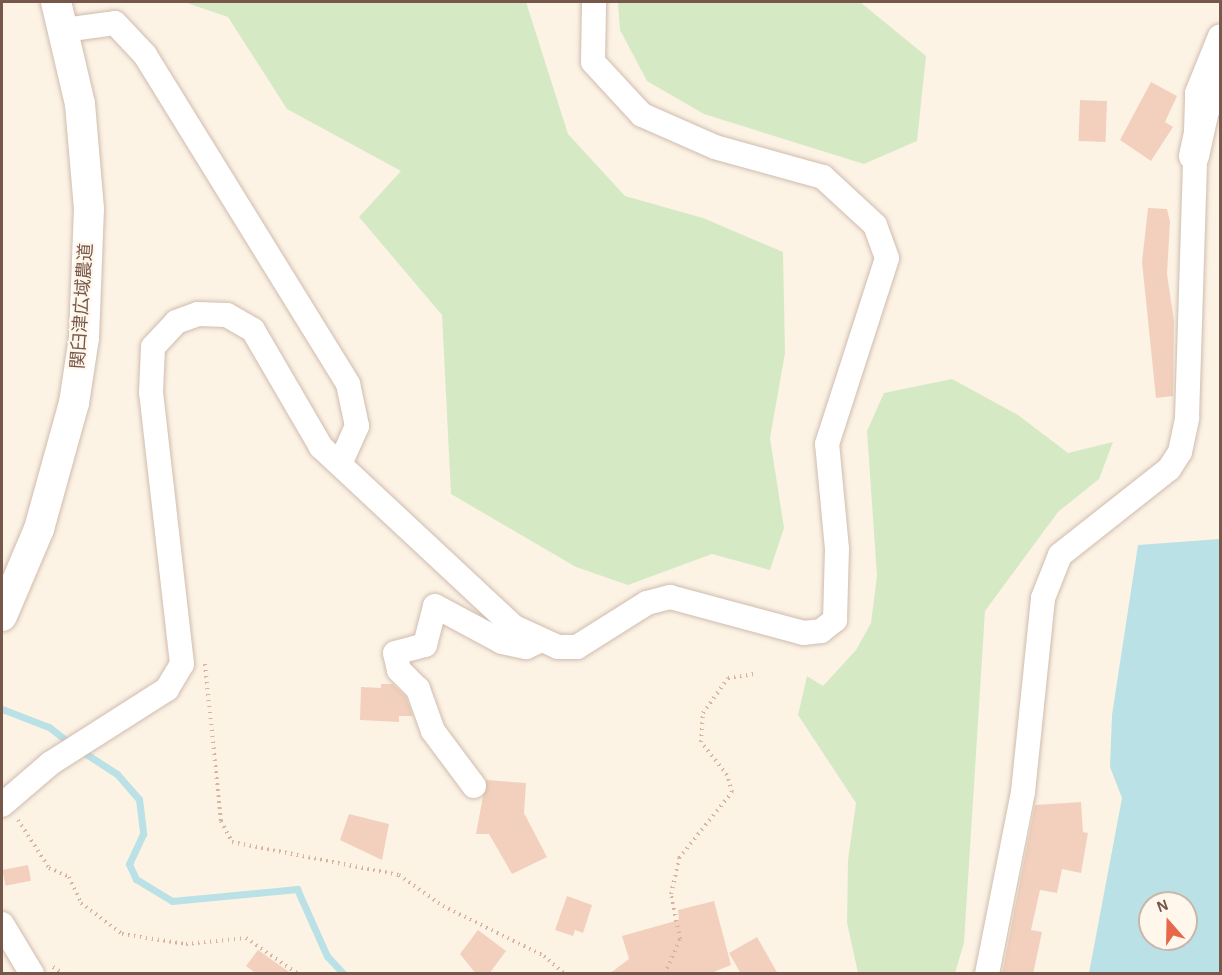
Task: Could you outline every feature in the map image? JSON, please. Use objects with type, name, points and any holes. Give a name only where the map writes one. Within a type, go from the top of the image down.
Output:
[{"type":"street","name":"関臼津広域農道","points":[[4,609],[39,529],[58,466],[84,338],[89,209],[80,104],[56,2]]},
{"type":"street","points":[[4,809],[51,763],[167,689],[182,664],[151,393],[153,347],[176,322],[198,314],[227,315],[253,330],[321,447],[341,462],[395,521],[514,627],[542,640],[578,647],[647,603],[670,597],[803,633],[821,631],[835,620],[837,549],[827,444],[887,258],[875,225],[823,177],[715,147],[642,115],[593,62],[594,2]]},
{"type":"street","points":[[64,30],[115,23],[145,56],[348,384],[357,426],[341,462]]},
{"type":"street","points":[[987,974],[1023,792],[1043,598],[1060,555],[1169,469],[1180,452],[1188,418],[1197,93],[1221,36]]},
{"type":"street","points":[[1194,156],[1204,110],[1221,85]]},
{"type":"street","points":[[474,786],[433,731],[418,689],[399,670],[395,653],[425,645],[435,606],[502,642],[526,647],[542,640]]},
{"type":"street","points":[[2,924],[32,974]]},
{"type":"path","points":[[203,656],[221,820],[232,842],[399,875],[443,906],[486,923],[565,974]]},
{"type":"path","points":[[665,974],[680,939],[671,894],[679,858],[732,792],[727,775],[701,742],[703,713],[728,678],[754,674]]},
{"type":"path","points":[[4,809],[20,823],[49,868],[69,877],[81,903],[122,934],[186,944],[246,938],[298,974]]},
{"type":"green space","points":[[184,2],[526,2],[568,134],[625,196],[703,218],[783,252],[785,353],[770,438],[784,528],[770,570],[712,554],[628,585],[576,567],[451,494],[442,315],[359,217],[401,171],[287,109],[228,17]]},
{"type":"green space","points":[[618,2],[860,2],[926,56],[917,141],[864,164],[704,114],[647,81],[620,30]]},
{"type":"green space","points":[[952,379],[1018,415],[1068,453],[1113,442],[1099,479],[1058,512],[985,611],[964,943],[955,973],[858,973],[847,923],[848,860],[856,803],[798,715],[807,676],[823,686],[856,650],[871,623],[877,576],[867,431],[884,393]]},
{"type":"water","points":[[1220,539],[1220,973],[1089,973],[1122,798],[1110,767],[1112,715],[1138,545]]},
{"type":"building","points":[[1151,82],[1177,96],[1165,122],[1173,127],[1151,161],[1120,140]]},
{"type":"building","points":[[1080,100],[1107,101],[1106,142],[1079,141]]},
{"type":"building","points":[[1148,208],[1167,209],[1170,222],[1167,274],[1174,321],[1173,396],[1156,398],[1142,262]]},
{"type":"building","points":[[381,684],[393,684],[406,697],[413,716],[399,716],[399,722],[360,720],[361,687],[381,688]]},
{"type":"building","points":[[486,780],[526,783],[524,813],[547,857],[512,874],[489,834],[476,834]]},
{"type":"building","points":[[1081,802],[1083,832],[1088,833],[1081,873],[1062,869],[1057,893],[1040,890],[1031,930],[1042,932],[1033,974],[1002,974],[1035,805]]},
{"type":"building","points":[[349,814],[389,824],[382,860],[340,840]]},
{"type":"building","points":[[28,865],[31,881],[6,886],[2,870]]},
{"type":"building","points":[[567,896],[592,905],[583,933],[575,930],[573,936],[555,930]]},
{"type":"building","points":[[714,901],[731,965],[709,974],[609,974],[629,959],[622,936],[679,920],[678,910]]},
{"type":"building","points":[[478,930],[506,951],[489,974],[476,974],[460,954]]},
{"type":"building","points":[[757,937],[778,974],[741,974],[729,953]]},
{"type":"building","points":[[258,950],[292,974],[257,974],[246,966]]},
{"type":"waterway","points":[[2,709],[49,727],[71,744]]},
{"type":"waterway","points":[[80,750],[117,774],[139,799],[143,834],[129,864],[136,879],[172,901],[297,889],[327,956],[344,974]]}]
